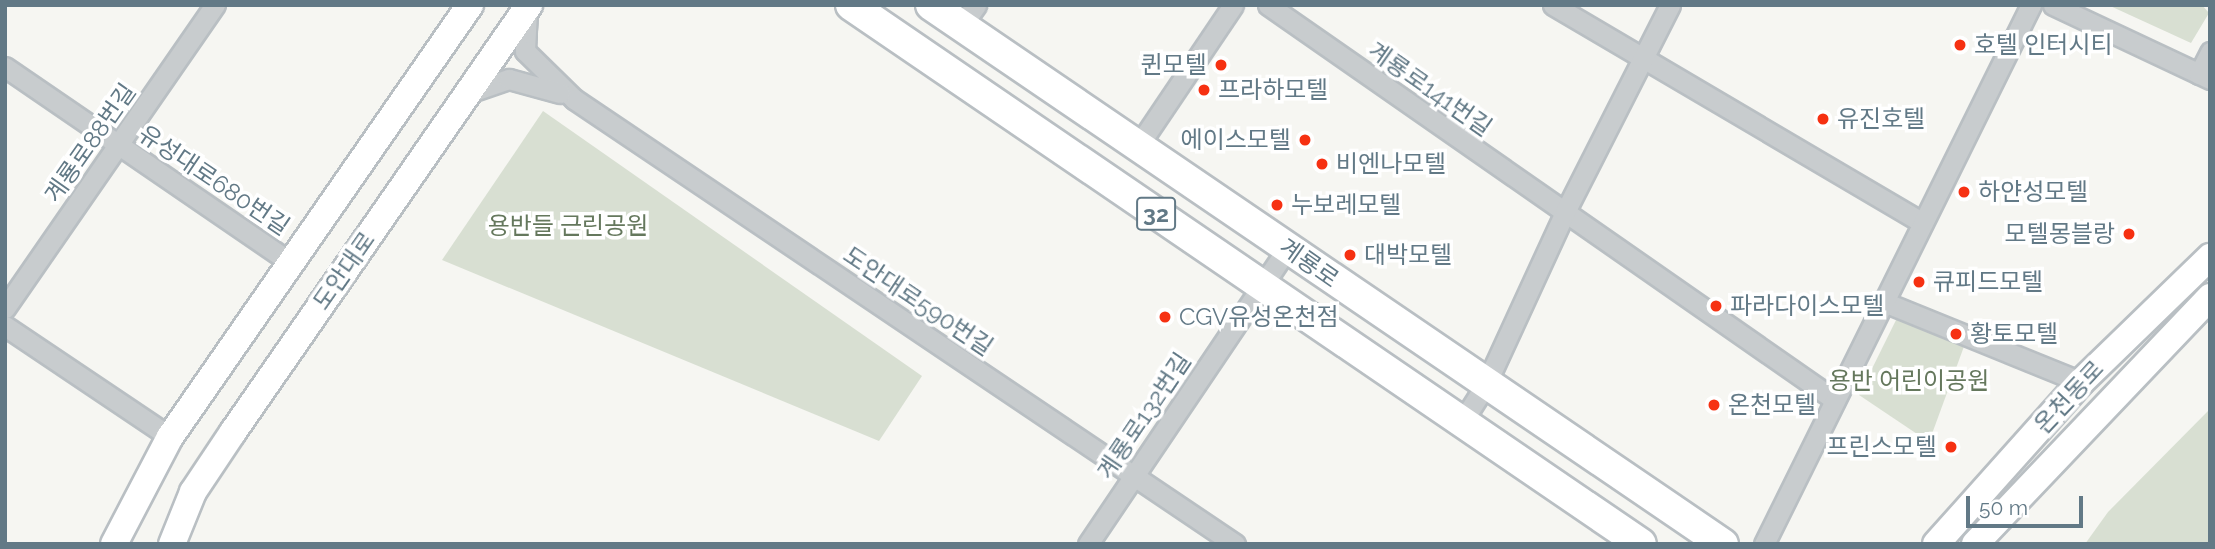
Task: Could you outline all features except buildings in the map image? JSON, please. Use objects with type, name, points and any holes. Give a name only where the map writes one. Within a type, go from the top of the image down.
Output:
[{"type":"main road","name":"계룡로","points":[[851,5],[1641,544]]},
{"type":"main road","name":"계룡로","points":[[931,5],[968,16],[1138,146],[1723,544]]},
{"type":"main road","name":"도안대로","points":[[172,544],[200,482],[528,6]]},
{"type":"main road","name":"도안대로","points":[[114,544],[170,437],[461,8]]},
{"type":"main road","name":"온천동로","points":[[1936,544],[2081,382],[2210,257]]},
{"type":"main road","name":"온천동로","points":[[1975,544],[2210,297]]},
{"type":"street","name":"계룡로88번길","points":[[5,308],[215,5]]},
{"type":"street","points":[[1138,146],[1233,5]]},
{"type":"street","name":"계룡로141번길","points":[[1268,5],[1835,400]]},
{"type":"street","points":[[1553,5],[1923,223]]},
{"type":"street","points":[[1462,422],[1486,384],[1565,212],[1670,5]]},
{"type":"street","points":[[1764,544],[2031,5]]},
{"type":"street","points":[[2053,5],[2204,76],[2210,52]]},
{"type":"street","points":[[528,6],[525,51],[574,99]]},
{"type":"street","name":"유성대로680번길","points":[[5,67],[290,262]]},
{"type":"street","points":[[468,93],[509,79],[535,83],[574,99]]},
{"type":"street","name":"도안대로590번길","points":[[574,99],[1235,544]]},
{"type":"street","name":"계룡로132번길","points":[[1088,544],[1288,248]]},
{"type":"street","points":[[1884,302],[2081,382]]},
{"type":"street","points":[[5,326],[170,437]]},
{"type":"green space","points":[[2108,5],[2202,5],[2209,13],[2191,43]]},
{"type":"green space","name":"용반들 근린공원","points":[[543,111],[922,376],[879,441],[442,260]]},
{"type":"green space","name":"용반 어린이공원","points":[[1899,314],[1966,341],[1929,442],[1859,395]]},
{"type":"green space","points":[[2210,409],[2210,544],[2085,544],[2108,512]]},
{"type":"place","name":"호텔 인터시티","points":[[1960,45]]},
{"type":"place","name":"퀸모텔","points":[[1221,65]]},
{"type":"place","name":"프라하모텔","points":[[1204,90]]},
{"type":"place","name":"유진호텔","points":[[1823,119]]},
{"type":"place","name":"에이스모텔","points":[[1305,140]]},
{"type":"place","name":"비엔나모텔","points":[[1322,164]]},
{"type":"place","name":"하얀성모텔","points":[[1964,192]]},
{"type":"place","name":"누보레모텔","points":[[1277,205]]},
{"type":"place","name":"모텔몽블랑","points":[[2129,234]]},
{"type":"place","name":"대박모텔","points":[[1350,255]]},
{"type":"place","name":"큐피드모텔","points":[[1919,282]]},
{"type":"place","name":"파라다이스모텔","points":[[1716,306]]},
{"type":"place","name":"CGV유성온천점","points":[[1165,317]]},
{"type":"place","name":"황토모텔","points":[[1956,334]]},
{"type":"place","name":"온천모텔","points":[[1714,405]]},
{"type":"place","name":"프린스모텔","points":[[1951,447]]}]
